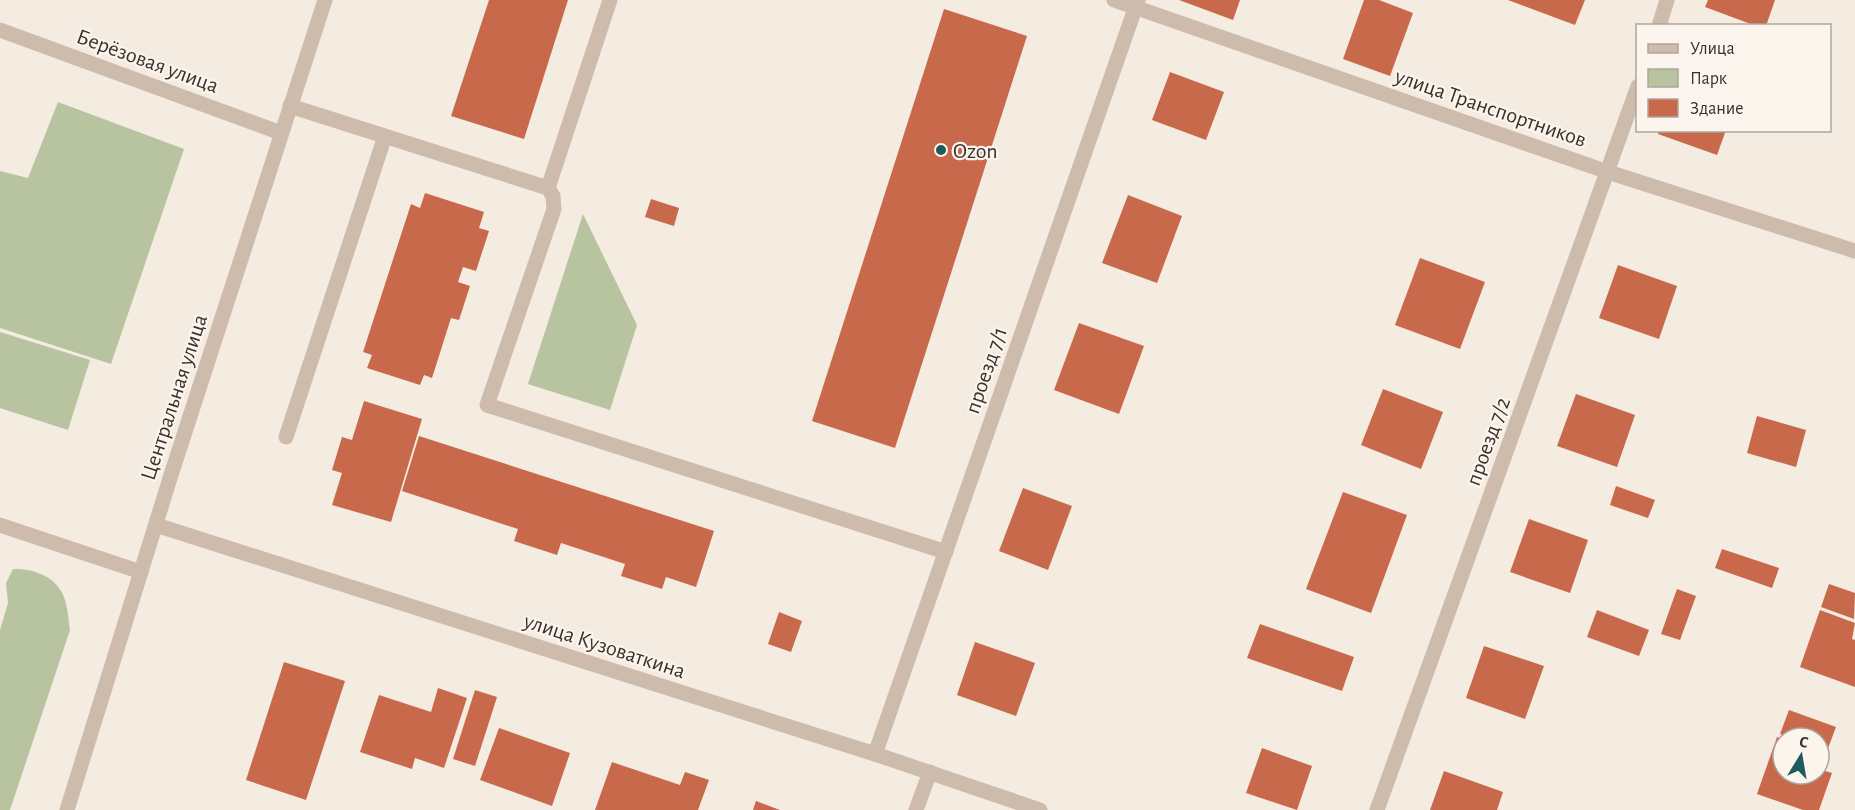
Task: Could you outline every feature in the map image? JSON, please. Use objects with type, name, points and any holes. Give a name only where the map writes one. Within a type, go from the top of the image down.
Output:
[{"type":"street","name":"Центральная улица","points":[[68,810],[141,572],[325,0]]},
{"type":"street","points":[[548,188],[610,0]]},
{"type":"street","name":"улица Транспортников","points":[[1114,0],[1137,4],[1608,172],[1855,251]]},
{"type":"street","points":[[1660,24],[1667,0]]},
{"type":"street","name":"проезд 7/1","points":[[875,754],[1137,4]]},
{"type":"street","name":"Берёзовая улица","points":[[0,30],[281,133]]},
{"type":"street","name":"проезд 7/2","points":[[1377,810],[1636,92]]},
{"type":"street","points":[[290,106],[548,188],[553,196],[554,208],[487,405],[945,552]]},
{"type":"street","points":[[286,437],[385,136]]},
{"type":"street","points":[[0,525],[141,572]]},
{"type":"street","name":"улица Кузоваткина","points":[[156,525],[875,754],[1040,810]]},
{"type":"street","points":[[915,810],[930,772]]},
{"type":"green space","points":[[58,102],[184,149],[111,364],[0,328],[0,171],[28,178]]},
{"type":"green space","points":[[583,214],[637,325],[610,410],[528,384]]},
{"type":"green space","points":[[0,332],[90,360],[68,430],[0,408]]},
{"type":"green space","points":[[13,569],[37,572],[58,586],[65,599],[70,630],[10,810],[0,810],[0,630],[8,603],[6,583]]},
{"type":"building","points":[[489,0],[568,0],[524,139],[451,116]]},
{"type":"building","points":[[1179,0],[1240,0],[1233,20]]},
{"type":"building","points":[[1364,0],[1379,0],[1413,13],[1390,76],[1343,59]]},
{"type":"building","points":[[1508,0],[1585,0],[1575,25]]},
{"type":"building","points":[[1708,0],[1775,0],[1767,24],[1751,24],[1705,7]]},
{"type":"building","points":[[944,9],[1027,36],[895,448],[812,421]]},
{"type":"building","points":[[1170,72],[1224,92],[1206,140],[1152,120]]},
{"type":"building","points":[[1658,132],[1725,132],[1717,155],[1658,134]]},
{"type":"building","points":[[425,193],[484,212],[479,228],[489,231],[476,271],[463,267],[458,282],[470,286],[459,320],[451,318],[432,378],[424,375],[420,385],[367,368],[372,355],[363,352],[411,204],[420,208]]},
{"type":"building","points":[[1128,195],[1182,216],[1157,283],[1102,263]]},
{"type":"building","points":[[651,199],[679,208],[674,226],[645,217]]},
{"type":"building","points":[[1420,258],[1485,282],[1460,349],[1395,325]]},
{"type":"building","points":[[1618,265],[1677,286],[1659,339],[1599,318]]},
{"type":"building","points":[[1079,323],[1144,346],[1119,414],[1054,390]]},
{"type":"building","points":[[1383,389],[1443,412],[1421,469],[1361,445]]},
{"type":"building","points":[[1576,394],[1635,415],[1617,467],[1557,446]]},
{"type":"building","points":[[364,401],[422,419],[391,522],[332,505],[342,473],[332,470],[342,437],[352,440]]},
{"type":"building","points":[[1757,416],[1806,430],[1796,467],[1747,453]]},
{"type":"building","points":[[419,436],[714,531],[696,587],[666,577],[662,589],[621,576],[625,564],[561,543],[557,555],[514,541],[518,529],[402,491]]},
{"type":"building","points":[[1616,486],[1655,500],[1648,518],[1610,505]]},
{"type":"building","points":[[1023,488],[1072,506],[1048,570],[999,551]]},
{"type":"building","points":[[1343,492],[1407,515],[1371,613],[1306,589]]},
{"type":"building","points":[[1529,519],[1588,540],[1570,593],[1510,572]]},
{"type":"building","points":[[1722,549],[1779,568],[1772,588],[1715,568]]},
{"type":"building","points":[[1829,584],[1855,593],[1854,619],[1821,607]]},
{"type":"building","points":[[1677,589],[1696,596],[1680,640],[1661,634]]},
{"type":"building","points":[[1597,610],[1649,630],[1639,656],[1587,637]]},
{"type":"building","points":[[1820,610],[1855,623],[1852,639],[1855,640],[1855,687],[1800,667]]},
{"type":"building","points":[[779,612],[802,621],[791,652],[768,644]]},
{"type":"building","points":[[1260,624],[1354,657],[1342,691],[1247,658]]},
{"type":"building","points":[[975,642],[1035,663],[1016,716],[957,695]]},
{"type":"building","points":[[1484,646],[1544,666],[1525,719],[1466,698]]},
{"type":"building","points":[[284,662],[345,681],[306,800],[246,780]]},
{"type":"building","points":[[438,688],[467,698],[444,768],[415,758],[412,769],[360,752],[379,695],[431,712]]},
{"type":"building","points":[[475,690],[497,697],[475,766],[453,759]]},
{"type":"building","points":[[1789,710],[1836,727],[1831,740],[1831,726],[1783,726]]},
{"type":"building","points":[[499,728],[570,753],[552,806],[480,780]]},
{"type":"building","points":[[1262,748],[1312,766],[1297,810],[1246,793]]},
{"type":"building","points":[[1771,754],[1771,786],[1827,786],[1819,810],[1803,810],[1757,794]]},
{"type":"building","points":[[612,762],[680,785],[685,772],[709,780],[698,810],[595,810]]},
{"type":"building","points":[[1444,771],[1503,792],[1497,810],[1430,810]]},
{"type":"building","points":[[756,801],[780,810],[753,810]]},
{"type":"place","name":"Ozon","points":[[941,150]]}]
